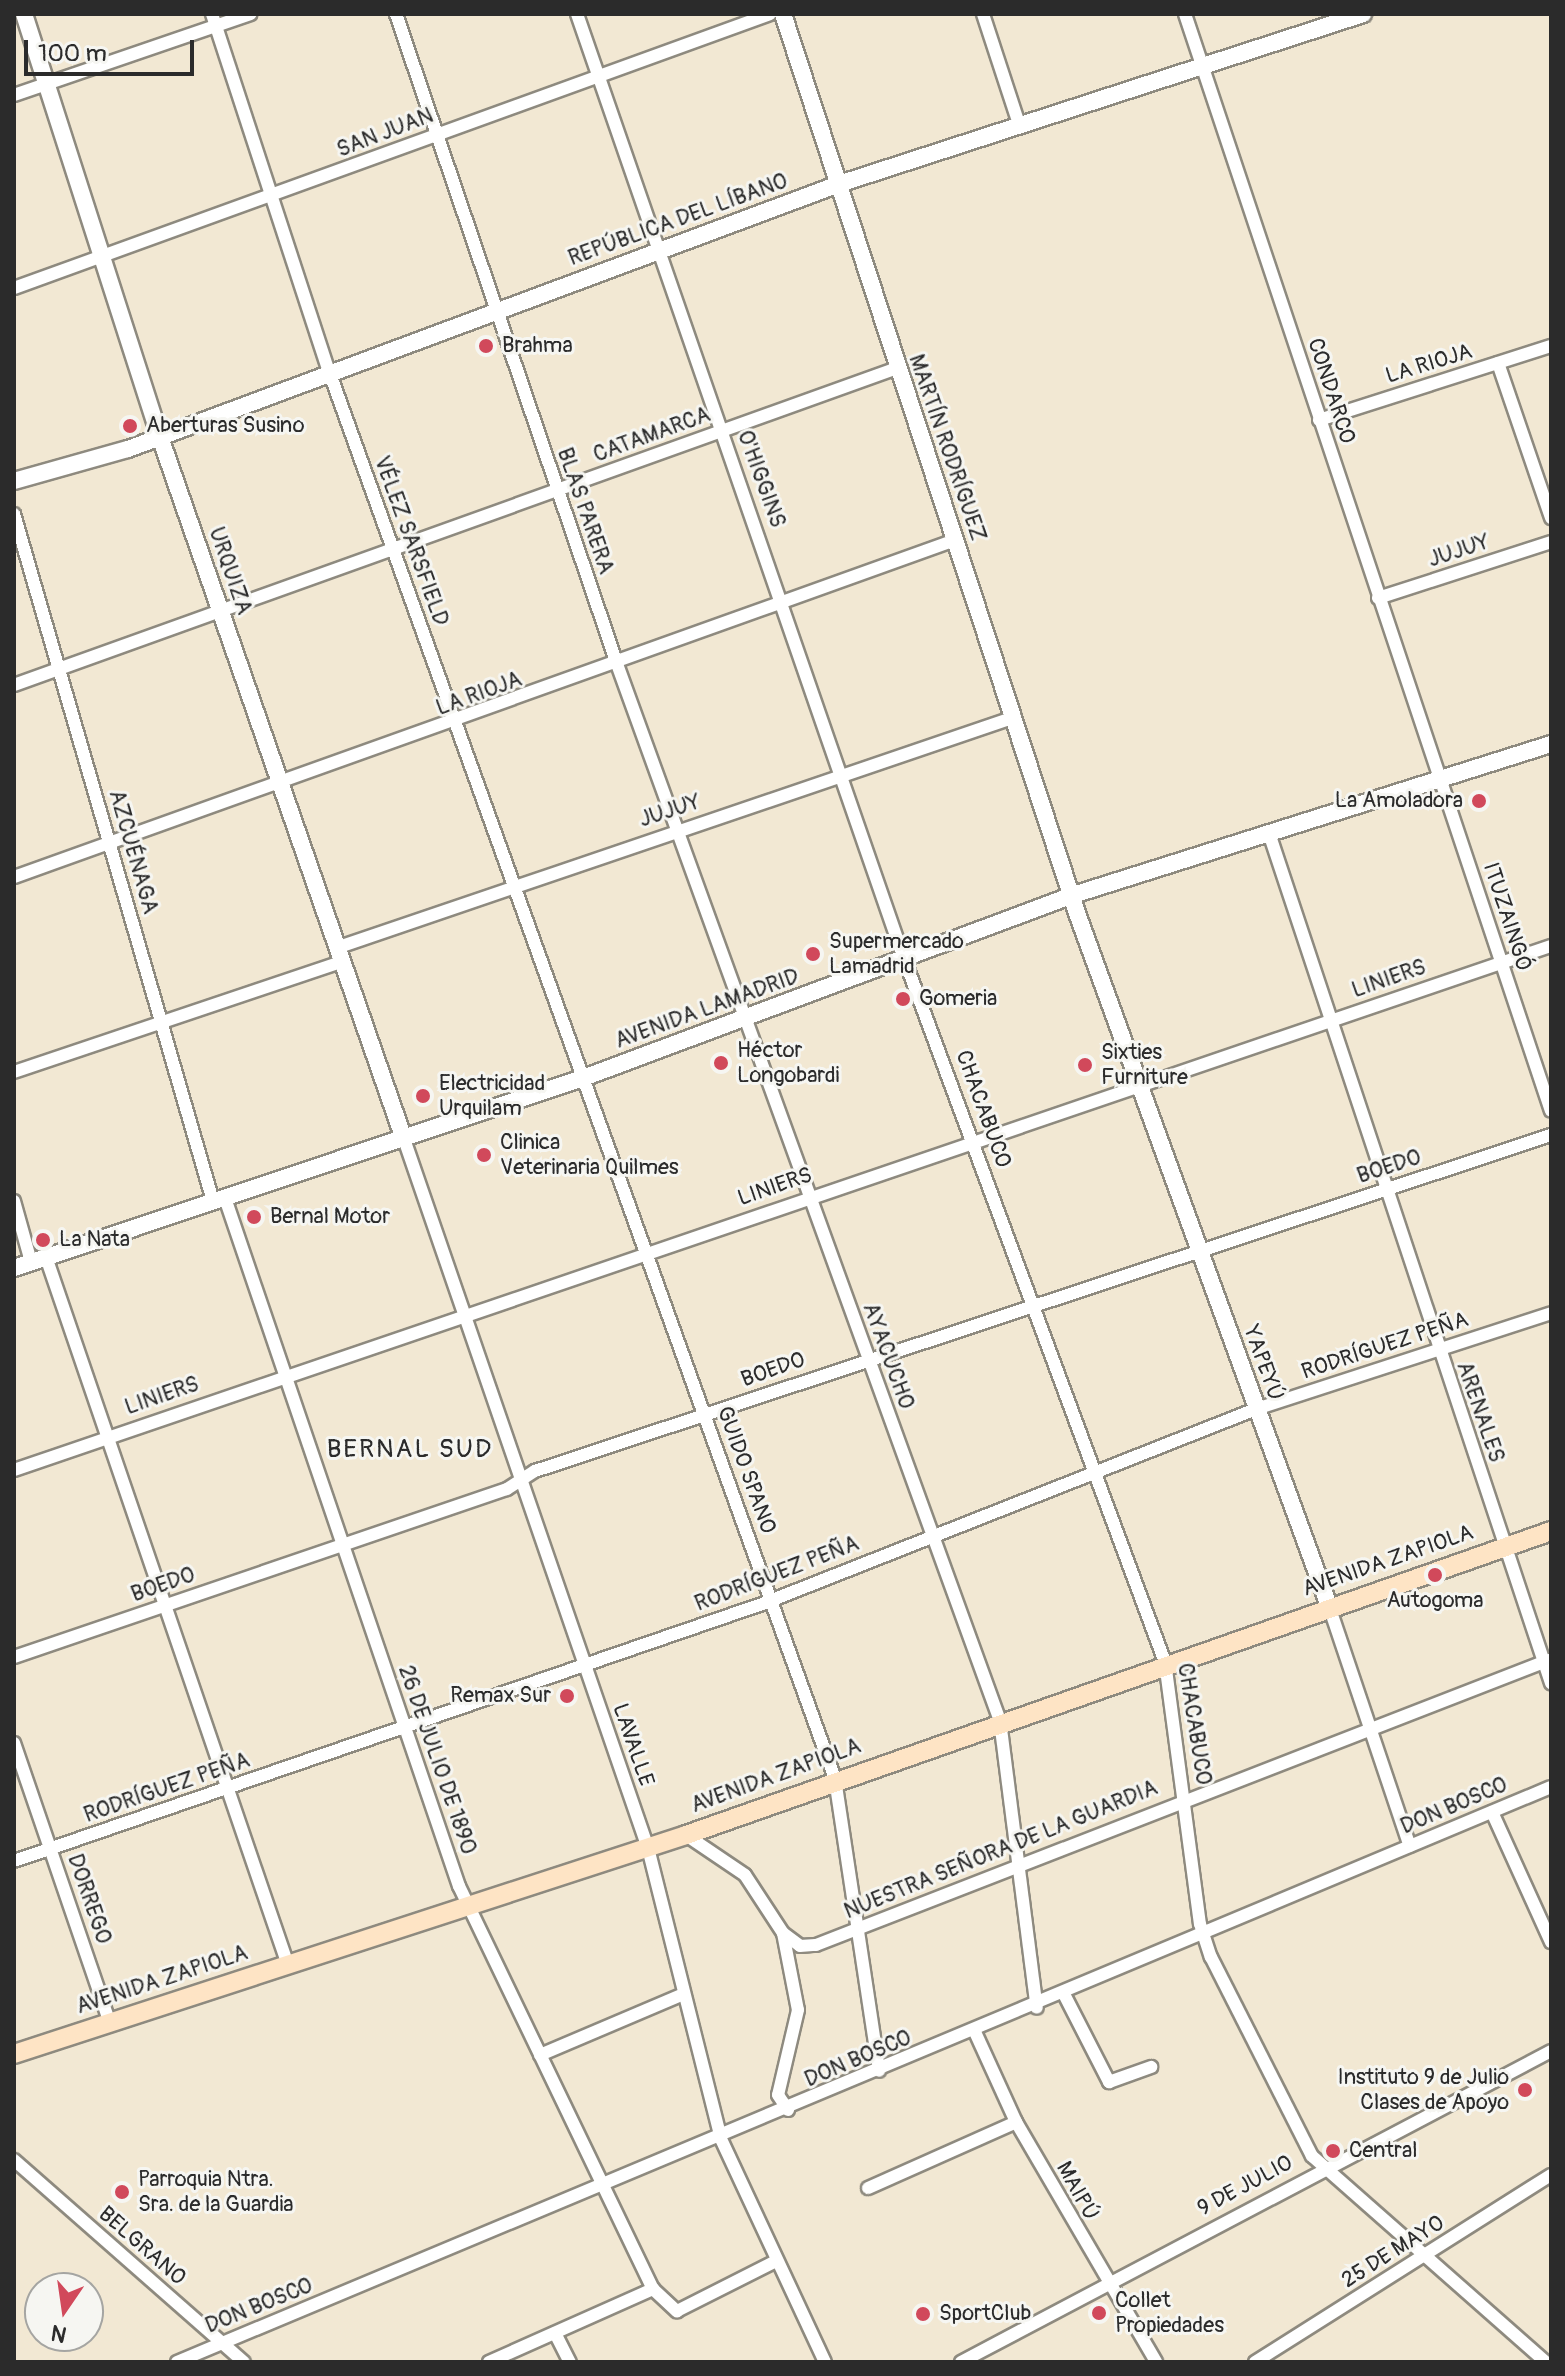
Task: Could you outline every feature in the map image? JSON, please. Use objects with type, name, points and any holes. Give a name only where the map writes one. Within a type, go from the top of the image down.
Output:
[{"type":"main road","name":"AVENIDA ZAPIOLA","points":[[14,2054],[648,1848],[835,1779],[997,1714],[1165,1662],[1551,1531]]},
{"type":"street","name":"URQUIZA","points":[[24,14],[159,434],[404,1139]]},
{"type":"street","points":[[14,95],[46,87],[214,20],[250,14]]},
{"type":"street","name":"BLAS PARERA","points":[[396,14],[493,312],[743,1019]]},
{"type":"street","name":"O'HIGGINS","points":[[577,14],[784,602],[904,959]]},
{"type":"street","name":"SAN JUAN","points":[[14,288],[272,198],[435,135],[770,14]]},
{"type":"street","name":"MARTÍN RODRÍGUEZ","points":[[783,14],[1073,895]]},
{"type":"street","points":[[983,14],[1019,124]]},
{"type":"street","name":"CONDARCO","points":[[1185,14],[1205,66],[1440,781]]},
{"type":"street","name":"REPÚBLICA DEL LÍBANO","points":[[14,481],[159,434],[839,184],[1363,14]]},
{"type":"street","name":"VÉLEZ SARSFIELD","points":[[214,20],[329,371],[583,1078]]},
{"type":"street","name":"LA RIOJA","points":[[1319,420],[1551,346]]},
{"type":"street","points":[[1498,363],[1551,518]]},
{"type":"street","name":"CATAMARCA","points":[[14,685],[221,615],[897,368]]},
{"type":"street","name":"AZCUÉNAGA","points":[[14,514],[162,1021],[219,1199]]},
{"type":"street","name":"LA RIOJA","points":[[14,877],[283,786],[955,540]]},
{"type":"street","name":"JUJUY","points":[[1378,598],[1551,542]]},
{"type":"street","name":"JUJUY","points":[[14,1072],[162,1021],[514,886],[1015,717]]},
{"type":"street","name":"AVENIDA LAMADRID","points":[[14,1268],[583,1078],[1073,895],[1551,744]]},
{"type":"street","name":"ITUZAINGÓ","points":[[1440,781],[1551,1108]]},
{"type":"street","name":"ARENALES","points":[[1269,833],[1504,1547],[1547,1660],[1551,1683]]},
{"type":"street","name":"YAPEYÚ","points":[[1073,895],[1198,1250],[1373,1727],[1410,1846]]},
{"type":"street","name":"LINIERS","points":[[14,1470],[283,1374],[973,1138],[1551,946]]},
{"type":"street","name":"CHACABUCO","points":[[904,959],[1165,1662],[1203,1936],[1322,2167],[1546,2362]]},
{"type":"street","name":"AYACUCHO","points":[[743,1019],[997,1714]]},
{"type":"street","name":"GUIDO SPANO","points":[[583,1078],[835,1779],[879,2071]]},
{"type":"street","name":"BOEDO","points":[[14,1657],[342,1546],[705,1414],[1032,1303],[1551,1135]]},
{"type":"street","name":"LAVALLE","points":[[404,1139],[648,1848],[721,2139],[774,2262],[825,2362]]},
{"type":"street","name":"26 DE JULIO DE 1890","points":[[219,1199],[470,1907],[653,2289],[669,2310],[774,2262]]},
{"type":"street","points":[[14,1201],[107,1436],[288,1965]]},
{"type":"street","name":"RODRÍGUEZ PEÑA","points":[[14,1861],[585,1667],[771,1600],[1092,1471],[1256,1409],[1551,1313]]},
{"type":"street","name":"NUESTRA SEÑORA DE LA GUARDIA","points":[[783,1933],[809,1947],[1185,1798],[1547,1660]]},
{"type":"street","points":[[997,1714],[1022,1862],[1037,2008]]},
{"type":"street","name":"DORREGO","points":[[14,1743],[109,2021]]},
{"type":"street","name":"DON BOSCO","points":[[177,2362],[1037,2008],[1551,1787]]},
{"type":"street","points":[[1492,1812],[1551,1942]]},
{"type":"street","points":[[686,1835],[745,1875],[783,1933],[798,2021],[778,2087],[757,2123]]},
{"type":"street","points":[[540,2055],[684,1994]]},
{"type":"street","points":[[1065,1996],[1109,2082],[1151,2067]]},
{"type":"street","name":"MAIPÚ","points":[[975,2032],[1016,2122],[1106,2284],[1156,2362]]},
{"type":"street","name":"9 DE JULIO","points":[[961,2362],[1322,2167],[1551,2051]]},
{"type":"street","points":[[778,2087],[788,2110]]},
{"type":"street","points":[[868,2188],[1016,2122]]},
{"type":"street","name":"BELGRANO","points":[[14,2160],[244,2362]]},
{"type":"street","name":"25 DE MAYO","points":[[1255,2362],[1551,2175]]},
{"type":"street","points":[[489,2362],[653,2289]]},
{"type":"street","points":[[555,2333],[570,2362]]},
{"type":"place","name":"Brahma","points":[[486,346]]},
{"type":"place","name":"Aberturas Susino","points":[[130,426]]},
{"type":"place","name":"La Amoladora","points":[[1479,801]]},
{"type":"place","name":"Supermercado Lamadrid","points":[[813,954]]},
{"type":"place","name":"Gomeria","points":[[903,999]]},
{"type":"place","name":"Héctor Longobardi","points":[[721,1063]]},
{"type":"place","name":"Sixties Furniture","points":[[1085,1065]]},
{"type":"place","name":"Electricidad Urquilam","points":[[423,1096]]},
{"type":"place","name":"Clinica Veterinaria Quilmes","points":[[484,1155]]},
{"type":"place","name":"Bernal Motor","points":[[254,1217]]},
{"type":"place","name":"La Nata","points":[[43,1240]]},
{"type":"place","name":"Autogoma","points":[[1435,1575]]},
{"type":"place","name":"Remax Sur","points":[[567,1696]]},
{"type":"place","name":"Instituto 9 de Julio Clases de Apoyo","points":[[1525,2090]]},
{"type":"place","name":"Central","points":[[1333,2151]]},
{"type":"place","name":"Parroquia Ntra. Sra. de la Guardia","points":[[122,2192]]},
{"type":"place","name":"Collet Propiedades","points":[[1099,2313]]},
{"type":"place","name":"SportClub","points":[[923,2314]]},
{"type":"district","name":"BERNAL SUD","points":[[410,1450]]}]
